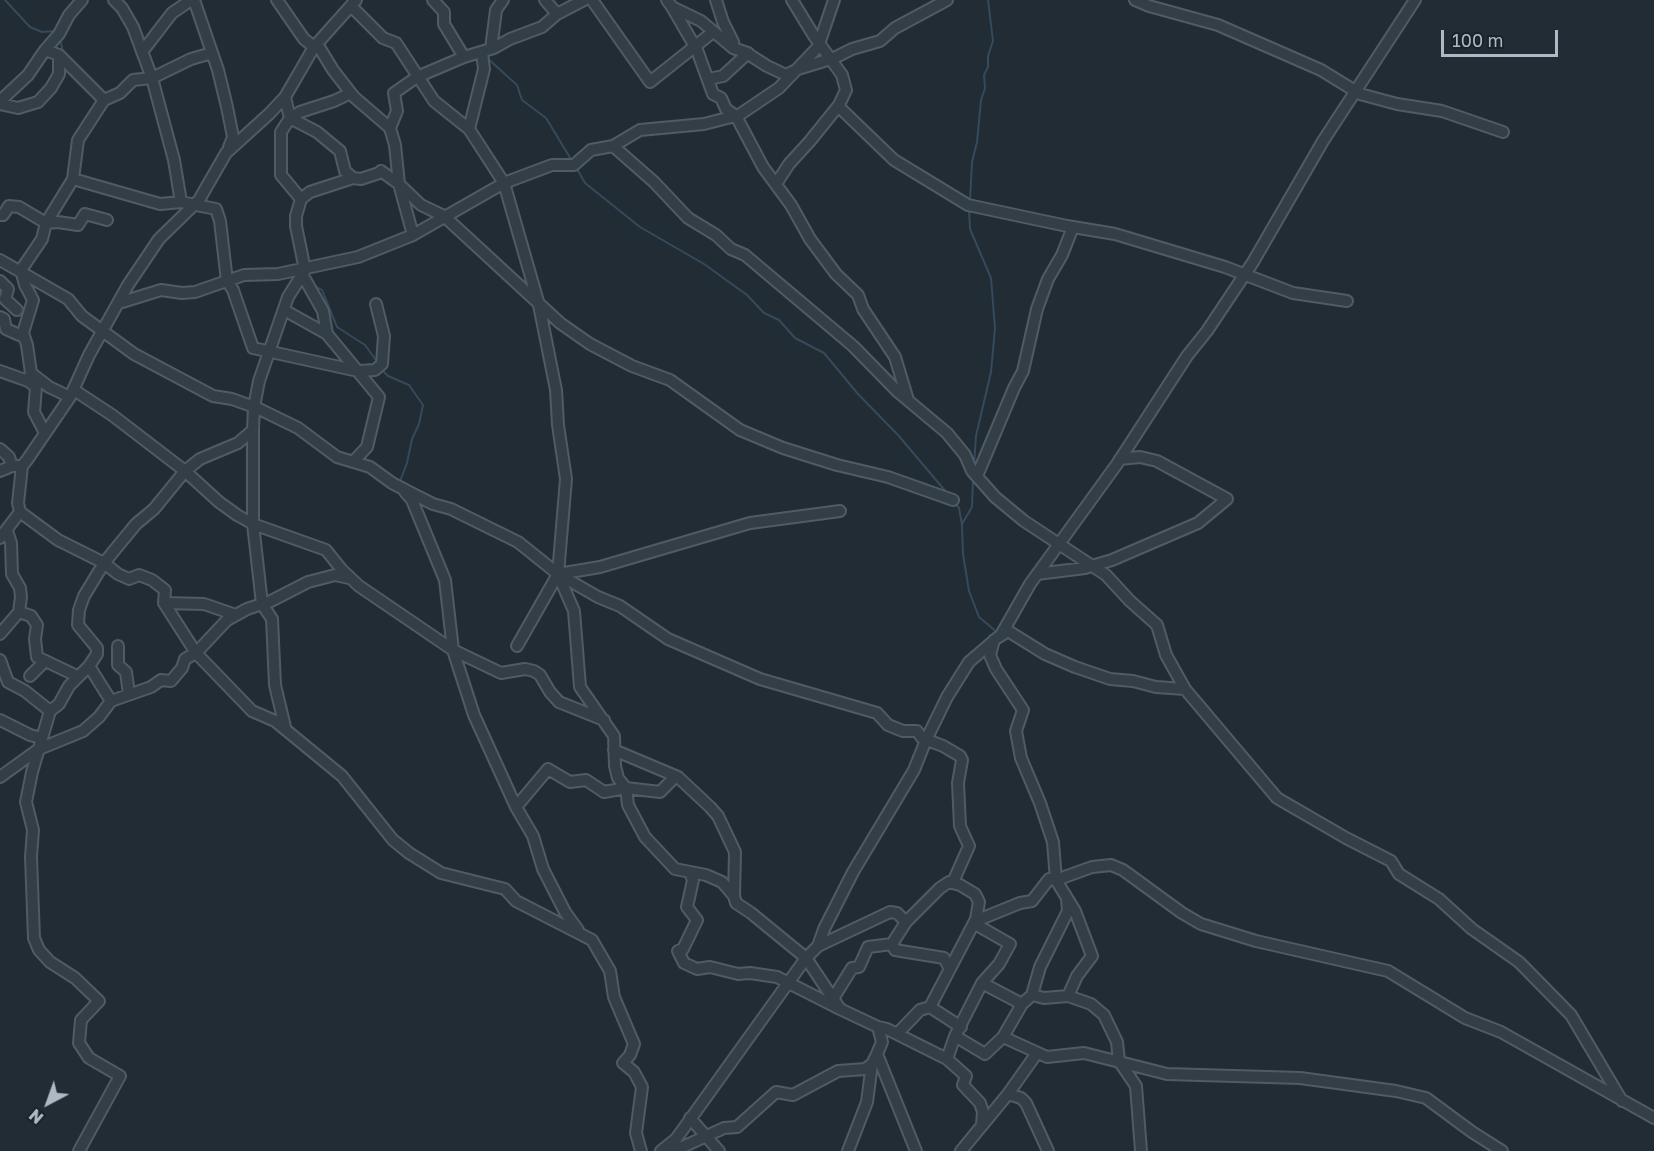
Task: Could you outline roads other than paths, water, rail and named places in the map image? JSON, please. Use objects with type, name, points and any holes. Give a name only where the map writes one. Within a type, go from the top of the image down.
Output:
[{"type":"street","points":[[59,55],[59,74],[51,88],[38,102],[18,108],[0,103],[28,75],[82,0]]},
{"type":"street","points":[[114,0],[133,27],[152,78],[174,160],[181,202]]},
{"type":"street","points":[[142,52],[172,13],[177,0]]},
{"type":"street","points":[[0,471],[17,466],[45,433],[72,393],[89,355],[128,285],[159,239],[195,205],[228,150],[233,137],[218,70],[193,0],[172,13]]},
{"type":"street","points":[[277,0],[304,39],[319,47],[351,93],[390,128],[395,145],[399,184],[413,234]]},
{"type":"street","points":[[433,0],[444,12],[444,24],[464,57]]},
{"type":"street","points":[[469,129],[496,10],[503,0]]},
{"type":"street","points":[[545,0],[557,14]]},
{"type":"street","points":[[390,128],[397,112],[394,93],[417,77],[542,27],[557,14],[584,0]]},
{"type":"street","points":[[592,0],[650,82],[713,32]]},
{"type":"street","points":[[716,0],[733,42],[733,48]]},
{"type":"street","points":[[776,184],[789,164],[838,106],[846,90],[842,75],[792,0]]},
{"type":"street","points":[[119,303],[161,290],[195,292],[244,275],[303,272],[358,257],[413,234],[504,183],[552,165],[574,165],[591,150],[613,146],[640,130],[704,124],[736,116],[779,88],[818,47],[834,0]]},
{"type":"street","points":[[670,4],[701,21],[733,48],[748,53],[766,66],[786,75],[852,49],[880,41],[896,28],[947,0]]},
{"type":"street","points":[[1136,0],[1149,6],[1218,25],[1321,70],[1355,92],[1396,104],[1442,111],[1503,132]]},
{"type":"street","points":[[1068,996],[1077,976],[1092,956],[1088,940],[1056,880],[1053,842],[1021,758],[1016,731],[1023,710],[996,669],[990,655],[997,638],[1037,574],[1120,459],[1187,356],[1207,332],[1244,275],[1323,141],[1415,0]]},
{"type":"street","points":[[228,150],[270,114],[285,97],[314,46],[353,3],[383,38],[396,43],[434,101],[469,129],[504,183],[539,304],[556,390],[558,425],[566,479],[558,574],[517,646]]},
{"type":"street","points":[[670,4],[694,46],[709,79],[713,94],[721,98],[726,109],[736,116],[763,167],[791,204],[810,239],[836,274],[858,295],[863,309],[895,357],[908,400]]},
{"type":"street","points":[[45,50],[59,55],[104,100]]},
{"type":"street","points":[[45,433],[34,412],[36,387],[30,377],[23,333],[33,300],[25,285],[21,270],[42,239],[46,223],[73,179],[78,140],[104,100],[120,93],[133,80],[152,78],[190,59],[212,53]]},
{"type":"street","points":[[709,79],[723,76],[748,53]]},
{"type":"street","points":[[301,199],[280,175],[281,132],[290,117],[351,93]]},
{"type":"street","points":[[285,97],[290,117],[317,132],[340,151],[345,171],[353,178]]},
{"type":"street","points":[[838,106],[894,160],[968,205],[1114,234],[1293,293],[1347,302]]},
{"type":"street","points":[[613,146],[654,182],[688,218],[716,235],[731,249],[745,255],[853,346],[908,400],[947,433],[995,497],[1024,521],[1106,575],[1157,625],[1166,655],[1185,689],[1277,798],[1391,861],[1399,874],[1439,899],[1472,930],[1519,962],[1571,1015],[1622,1101]]},
{"type":"street","points":[[327,334],[324,310],[303,272],[296,226],[301,199],[310,192],[381,171],[422,205],[444,216],[560,323],[590,344],[632,366],[670,380],[740,430],[783,448],[837,465],[888,477],[953,500]]},
{"type":"street","points":[[73,179],[159,204],[181,202],[213,208],[217,211],[227,281],[233,290],[252,347],[358,371],[375,370],[382,364],[384,336],[376,304]]},
{"type":"street","points":[[0,215],[3,215],[9,206],[19,207],[46,223],[78,225],[85,214],[107,220]]},
{"type":"street","points":[[977,476],[1023,371],[1036,309],[1073,227]]},
{"type":"street","points":[[0,260],[68,299],[82,316],[134,354],[213,396],[232,399],[254,407],[297,428],[337,457],[370,467],[403,489],[433,504],[451,509],[518,542],[558,574],[598,597],[620,606],[668,639],[763,680],[877,713],[888,725],[903,731],[915,730],[926,740],[943,746],[960,756],[962,760],[958,783],[960,826],[969,846],[953,882]]},
{"type":"street","points":[[285,728],[275,685],[272,619],[262,604],[253,524],[253,430],[254,407],[259,381],[288,297],[303,272]]},
{"type":"street","points":[[17,310],[5,299],[4,285],[25,285]]},
{"type":"street","points":[[284,310],[327,334],[379,397],[367,447],[353,462]]},
{"type":"street","points":[[0,317],[4,319],[6,329],[24,338]]},
{"type":"street","points":[[0,371],[30,377],[48,387],[72,393],[112,415],[185,471],[229,510],[253,524],[328,551],[359,586],[453,650],[501,673],[525,669],[534,671],[540,675],[559,702],[604,721]]},
{"type":"street","points":[[79,1151],[120,1076],[89,1058],[79,1043],[81,1020],[99,1001],[75,978],[50,962],[39,950],[34,936],[33,830],[26,799],[32,772],[50,711],[59,704],[77,676],[89,666],[97,654],[97,648],[78,625],[79,610],[84,596],[104,563],[136,524],[154,509],[185,471],[200,459],[238,443],[253,430]]},
{"type":"street","points":[[0,449],[17,466],[20,512],[58,540],[104,563],[129,579],[139,575],[152,580],[165,590],[164,603],[196,653],[252,711],[285,728],[344,777],[393,840],[441,873],[505,889],[516,901],[592,940],[610,971],[610,986],[634,1044],[630,1055],[623,1063],[634,1072],[642,1087],[636,1133],[640,1151]]},
{"type":"street","points":[[1037,574],[1060,573],[1112,560],[1198,523],[1227,499],[1157,461],[1140,457],[1120,459]]},
{"type":"street","points":[[403,489],[412,500],[445,580],[453,650],[474,715],[516,807],[533,836],[543,869],[564,912],[580,933]]},
{"type":"street","points":[[558,574],[600,567],[750,523],[840,511]]},
{"type":"street","points":[[0,634],[19,612],[20,588],[12,574],[10,543],[3,534],[20,512]]},
{"type":"street","points":[[558,574],[574,613],[580,687],[614,736],[618,778],[626,788],[627,804],[645,837],[675,869],[715,878],[722,882],[734,896]]},
{"type":"street","points":[[0,777],[40,744],[83,730],[99,717],[111,701],[151,687],[161,680],[171,681],[182,668],[185,659],[196,653],[227,620],[308,582],[335,575],[350,578]]},
{"type":"street","points":[[164,603],[204,604],[236,615]]},
{"type":"street","points":[[19,612],[31,616],[37,625],[35,641],[37,657],[77,676]]},
{"type":"street","points":[[818,946],[824,929],[853,872],[914,771],[926,740],[947,698],[969,662],[997,638],[1008,631],[1045,654],[1110,679],[1133,681],[1156,687],[1185,689]]},
{"type":"street","points":[[118,646],[118,665],[126,672],[129,694]]},
{"type":"street","points":[[0,660],[8,682],[25,691],[50,711]]},
{"type":"street","points":[[30,676],[45,661]]},
{"type":"street","points":[[89,666],[111,701]]},
{"type":"street","points":[[0,720],[30,735],[40,744]]},
{"type":"street","points":[[614,750],[683,780],[710,807],[732,843],[736,856],[734,896],[736,903],[806,958],[840,1009]]},
{"type":"street","points":[[516,807],[548,769],[570,782],[586,780],[603,792],[626,788],[660,792],[676,776]]},
{"type":"street","points":[[975,921],[1020,903],[1032,901],[1049,879],[1056,880],[1092,867],[1111,865],[1123,870],[1201,924],[1256,941],[1388,971],[1465,1018],[1501,1032],[1654,1118]]},
{"type":"street","points":[[690,873],[693,880],[687,906],[698,920],[678,951],[684,963],[697,969],[710,967],[738,974],[765,974],[789,983],[947,1059],[966,1077],[963,1084],[980,1103],[983,1112],[982,1124]]},
{"type":"street","points":[[892,944],[906,922],[949,882],[973,892],[979,900],[975,921],[930,1007],[920,1010],[897,1034]]},
{"type":"street","points":[[930,1007],[985,1054],[1003,1037],[1022,1004],[1032,995],[1038,970],[1068,911],[1066,895]]},
{"type":"street","points":[[661,1151],[674,1141],[806,958],[818,946],[890,912],[897,913],[906,922]]},
{"type":"street","points":[[947,1059],[982,982],[999,964],[1010,944],[975,921]]},
{"type":"street","points":[[892,944],[895,950],[944,958],[950,969]]},
{"type":"street","points":[[834,997],[852,967],[859,968],[868,947],[892,944]]},
{"type":"street","points":[[982,982],[1022,1004]]},
{"type":"street","points":[[1032,995],[1044,998],[1068,996],[1091,1004],[1104,1015],[1117,1042],[1119,1061],[1136,1086],[1141,1151]]},
{"type":"street","points":[[848,1151],[867,1102],[874,1059],[882,1042],[878,1027]]},
{"type":"street","points":[[1003,1037],[1047,1057],[1084,1053],[1167,1074],[1300,1078],[1395,1091],[1426,1098],[1502,1151]]},
{"type":"street","points":[[961,1151],[1008,1094],[1037,1053]]},
{"type":"street","points":[[874,1059],[916,1151]]},
{"type":"street","points":[[666,1151],[678,1149],[724,1128],[736,1127],[776,1092],[793,1095],[838,1071],[862,1070],[874,1059]]},
{"type":"street","points":[[1008,1094],[1021,1098],[1026,1103],[1047,1151]]},
{"type":"street","points":[[690,1118],[719,1151]]},
{"type":"street","points":[[906,1151],[908,1133]]},
{"type":"waterway","points":[[5,0],[30,27],[42,32],[55,31]]},
{"type":"waterway","points":[[970,201],[972,162],[977,142],[981,100],[985,88],[984,75],[988,67],[988,56],[993,41],[988,0]]},
{"type":"waterway","points":[[60,39],[63,52]]},
{"type":"waterway","points":[[486,57],[517,85],[522,100],[546,118],[572,161]]},
{"type":"waterway","points":[[577,169],[585,183],[640,227],[704,264],[747,295],[764,313],[779,320],[795,338],[824,353],[947,493]]},
{"type":"waterway","points":[[969,209],[970,229],[991,278],[995,328],[991,372],[976,436],[974,464]]},
{"type":"waterway","points":[[313,285],[322,290],[337,327],[365,345],[378,363]]},
{"type":"waterway","points":[[382,370],[388,376],[409,385],[423,405],[399,484]]},
{"type":"waterway","points":[[962,524],[972,507],[973,479]]},
{"type":"waterway","points":[[954,502],[959,508],[962,525],[963,554],[969,591],[979,617],[998,633]]}]
